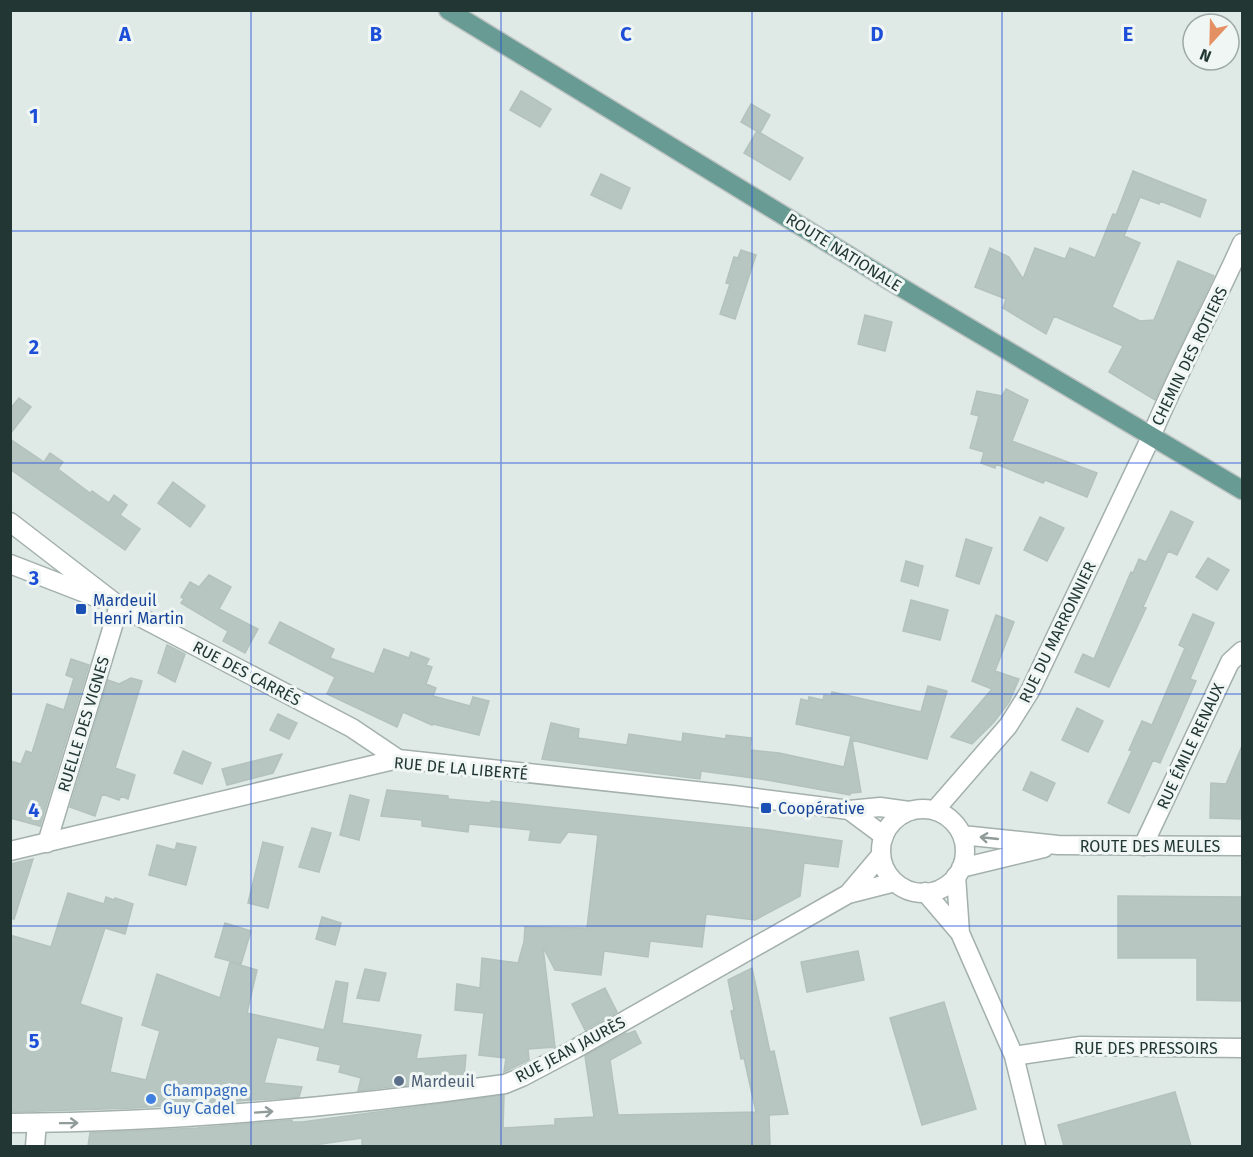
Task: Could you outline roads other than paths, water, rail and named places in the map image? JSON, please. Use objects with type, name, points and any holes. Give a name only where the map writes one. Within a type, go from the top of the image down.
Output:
[{"type":"main road","name":"ROUTE NATIONALE","points":[[448,10],[887,279],[1242,490]]},
{"type":"street","name":"CHEMIN DES ROTIERS","points":[[1151,437],[1167,397],[1220,294],[1242,243]]},
{"type":"street","name":"RUE DU MARRONNIER","points":[[935,810],[1008,726],[1030,691],[1151,437]]},
{"type":"street","name":"RUE DES CARRÉS","points":[[10,522],[119,606],[352,728],[398,759]]},
{"type":"street","points":[[38,575],[49,572],[54,563],[54,555]]},
{"type":"street","points":[[10,564],[119,606]]},
{"type":"street","name":"RUELLE DES VIGNES","points":[[46,843],[119,606]]},
{"type":"street","name":"RUE ÉMILE RENAUX","points":[[1143,846],[1230,662],[1242,651]]},
{"type":"street","name":"RUE DE LA LIBERTÉ","points":[[10,851],[398,759],[733,795],[849,810],[880,807],[909,811]]},
{"type":"street","points":[[959,872],[942,888],[925,892],[909,890],[895,882],[886,869],[882,855],[884,836],[889,826],[909,811],[917,809],[935,810],[954,822],[962,835],[965,850],[959,872],[960,933]]},
{"type":"street","name":"RUE DE LA LIBERTÉ","points":[[849,810],[884,836]]},
{"type":"street","name":"ROUTE DES MEULES","points":[[962,835],[1058,845],[1242,846]]},
{"type":"street","name":"ROUTE DES MEULES","points":[[959,872],[1058,845]]},
{"type":"street","name":"RUE JEAN JAURÈS","points":[[848,894],[882,855]]},
{"type":"street","name":"RUE JEAN JAURÈS","points":[[10,1124],[101,1123],[274,1112],[505,1084],[575,1049],[848,894],[895,882]]},
{"type":"street","points":[[925,892],[960,933],[1014,1056],[1036,1146]]},
{"type":"street","name":"RUE DES PRESSOIRS","points":[[1014,1056],[1081,1046],[1242,1048]]},
{"type":"street","points":[[35,1146],[38,1123]]},
{"type":"place","name":"Mardeuil Henri Martin","points":[[81,609]]},
{"type":"place","name":"Coopérative","points":[[766,808]]},
{"type":"place","name":"Mardeuil","points":[[399,1081]]},
{"type":"place","name":"Champagne Guy Cadel","points":[[151,1099]]}]
